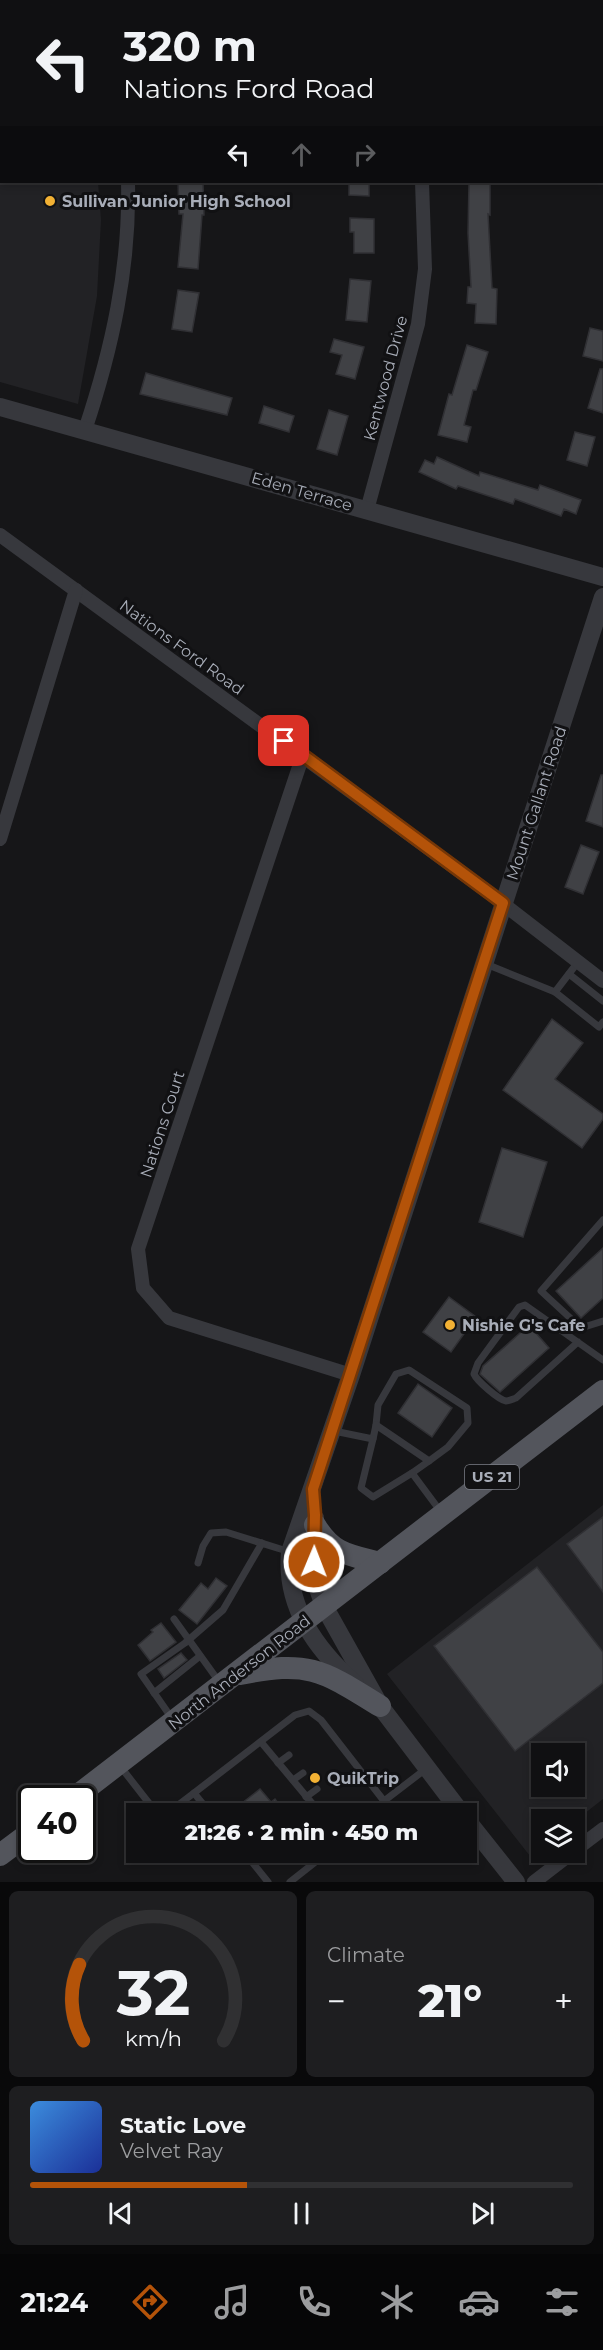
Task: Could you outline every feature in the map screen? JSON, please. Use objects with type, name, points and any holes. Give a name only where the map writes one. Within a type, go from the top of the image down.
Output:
[{"type":"main road","name":"North Anderson Road","points":[[91,1785],[603,1391]]},
{"type":"main road","points":[[315,1525],[323,1539],[333,1549],[346,1555],[380,1563]]},
{"type":"main road","points":[[228,1680],[269,1668],[290,1667],[314,1670],[332,1676],[380,1706]]},
{"type":"main road","points":[[0,1855],[18,1842]]},
{"type":"street","points":[[85,430],[100,384],[121,295],[126,249],[128,183]]},
{"type":"street","name":"Kentwood Drive","points":[[367,510],[418,324],[425,269],[422,183]]},
{"type":"street","name":"Eden Terrace","points":[[0,407],[603,577]]},
{"type":"street","name":"Nations Ford Road","points":[[0,535],[303,755],[503,903],[603,981]]},
{"type":"street","points":[[0,838],[76,590]]},
{"type":"street","name":"Mount Gallant Road","points":[[380,1706],[337,1668],[303,1622],[292,1597],[290,1552],[351,1375],[603,597]]},
{"type":"street","name":"Nations Court","points":[[303,755],[138,1249],[143,1287],[169,1318],[351,1375]]},
{"type":"street","name":"Mount Gallant Road","points":[[313,1489],[315,1580],[324,1606],[380,1706],[454,1803]]},
{"type":"street","points":[[585,1843],[603,1829]]},
{"type":"street","points":[[477,1833],[516,1882]]},
{"type":"street","points":[[534,1882],[559,1863]]},
{"type":"lane","points":[[555,992],[578,962]]},
{"type":"lane","points":[[484,963],[555,992],[599,1027],[603,1022]]},
{"type":"lane","points":[[569,974],[603,1001]]},
{"type":"lane","points":[[581,1328],[541,1291],[603,1220]]},
{"type":"lane","points":[[603,1321],[581,1328],[575,1341],[516,1398],[508,1401],[502,1400],[474,1374],[478,1363],[519,1307],[525,1305],[575,1341],[603,1360]]},
{"type":"lane","points":[[409,1370],[467,1408],[468,1423],[448,1447],[373,1497],[361,1488],[373,1439],[378,1405],[396,1374],[409,1370]]},
{"type":"lane","points":[[376,1425],[429,1461]]},
{"type":"lane","points":[[332,1431],[373,1439]]},
{"type":"lane","points":[[412,1473],[443,1515]]},
{"type":"lane","points":[[198,1563],[203,1546],[211,1533],[226,1532],[290,1552]]},
{"type":"lane","points":[[174,1722],[141,1674],[189,1640],[223,1610],[262,1543]]},
{"type":"lane","points":[[174,1619],[200,1656],[228,1680]]},
{"type":"lane","points":[[154,1693],[200,1656]]},
{"type":"lane","points":[[118,1764],[152,1807],[158,1811],[169,1812],[295,1715],[303,1712],[315,1714],[325,1725],[337,1747],[352,1759],[362,1779],[384,1801],[427,1768]]},
{"type":"lane","points":[[318,1731],[325,1725]]},
{"type":"lane","points":[[261,1742],[311,1803]]},
{"type":"lane","points":[[278,1763],[289,1755]]},
{"type":"lane","points":[[345,1765],[352,1759]]},
{"type":"lane","points":[[293,1780],[303,1773]]},
{"type":"lane","points":[[306,1797],[316,1788]]},
{"type":"lane","points":[[194,1793],[203,1803]]},
{"type":"lane","points":[[253,1863],[268,1882]]},
{"type":"lane","points":[[290,1882],[314,1863]]},
{"type":"shaded area","name":"Sullivan Junior High School","points":[[0,183],[98,183],[101,220],[97,296],[78,404],[0,382]]},
{"type":"shaded area","points":[[603,1505],[603,1799],[585,1813],[585,1809],[531,1809],[530,1856],[387,1674]]},
{"type":"building","points":[[178,183],[203,183],[204,215],[202,215],[198,269],[178,267],[183,214],[179,214]]},
{"type":"building","points":[[349,183],[369,183],[369,196],[349,195]]},
{"type":"building","points":[[469,183],[490,183],[490,215],[488,214],[492,288],[497,289],[496,324],[475,323],[476,304],[467,303],[468,287],[471,287],[468,233]]},
{"type":"building","points":[[350,218],[374,219],[374,253],[354,253],[354,232],[350,232]]},
{"type":"building","points":[[350,279],[371,281],[367,322],[346,320]]},
{"type":"building","points":[[178,290],[199,293],[192,332],[172,329]]},
{"type":"building","points":[[590,328],[603,331],[603,361],[583,356]]},
{"type":"building","points":[[334,339],[364,347],[355,379],[336,374],[342,355],[330,352]]},
{"type":"building","points":[[467,345],[488,352],[476,390],[473,390],[464,425],[471,427],[467,442],[438,435],[449,394],[452,395]]},
{"type":"building","points":[[600,369],[603,369],[603,413],[588,408]]},
{"type":"building","points":[[146,373],[232,398],[227,415],[140,394]]},
{"type":"building","points":[[264,406],[294,416],[289,432],[259,423]]},
{"type":"building","points":[[329,410],[348,416],[337,455],[317,449]]},
{"type":"building","points":[[575,432],[595,437],[587,466],[567,460]]},
{"type":"building","points":[[437,457],[479,476],[480,472],[538,490],[540,485],[581,500],[576,514],[564,509],[561,516],[515,499],[513,504],[458,486],[456,489],[419,472],[425,460],[434,464]]},
{"type":"building","points":[[601,775],[603,775],[603,827],[586,821]]},
{"type":"building","points":[[581,845],[599,852],[583,894],[565,887]]},
{"type":"building","points":[[552,1019],[583,1043],[555,1079],[603,1114],[603,1119],[582,1148],[503,1090]]},
{"type":"building","points":[[502,1148],[547,1162],[523,1237],[479,1222]]},
{"type":"building","points":[[603,1248],[603,1298],[581,1318],[556,1291]]},
{"type":"building","name":"Nishie G's Cafe","points":[[449,1297],[476,1317],[451,1352],[423,1332]]},
{"type":"building","points":[[529,1325],[549,1348],[500,1392],[480,1374],[483,1366]]},
{"type":"building","points":[[418,1384],[452,1408],[432,1437],[398,1413]]},
{"type":"building","points":[[603,1517],[603,1592],[567,1544]]},
{"type":"building","points":[[537,1567],[603,1652],[603,1683],[515,1751],[434,1646]]},
{"type":"building","points":[[216,1578],[227,1586],[197,1624],[179,1610],[201,1583],[208,1589]]},
{"type":"building","points":[[161,1623],[176,1642],[150,1661],[138,1645],[153,1632],[151,1630]]},
{"type":"building","points":[[181,1653],[187,1660],[164,1678],[158,1669]]},
{"type":"building","points":[[260,1789],[271,1802],[275,1799],[278,1803],[242,1803]]},
{"type":"place","name":"Sullivan Junior High School","points":[[50,201]]},
{"type":"place","name":"Nishie G's Cafe","points":[[450,1325]]},
{"type":"place","name":"QuikTrip","points":[[315,1778]]},
{"type":"route","points":[[284,741],[503,903],[313,1489],[314,1562]]}]
